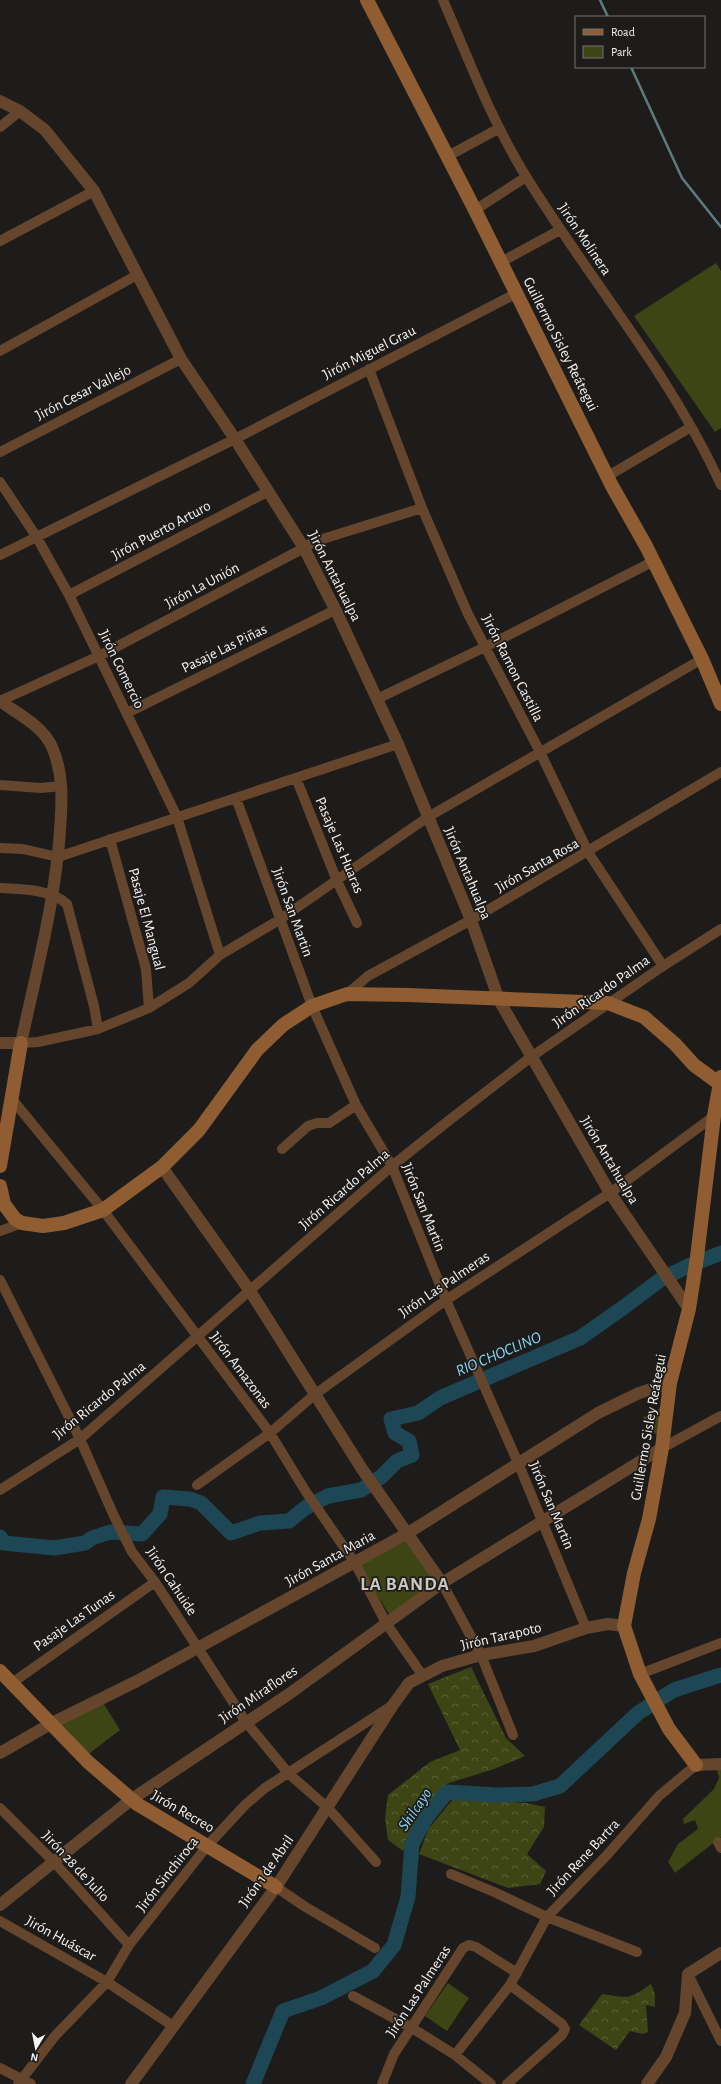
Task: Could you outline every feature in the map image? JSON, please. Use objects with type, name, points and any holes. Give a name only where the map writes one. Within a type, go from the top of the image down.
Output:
[{"type":"main road","name":"Guillermo Sisley Reátegui","points":[[367,0],[448,156],[608,476],[654,562],[702,659],[721,704]]},
{"type":"main road","points":[[0,1186],[2,1209],[22,1223],[43,1226],[64,1223],[103,1210],[162,1166],[199,1130],[257,1050],[283,1025],[312,1006],[347,994],[408,994],[499,1000],[608,1004],[644,1017],[675,1044],[694,1065],[720,1082]]},
{"type":"main road","points":[[0,1166],[21,1043]]},
{"type":"main road","name":"Guillermo Sisley Reátegui","points":[[696,1765],[669,1729],[640,1674],[624,1626],[634,1573],[648,1519],[662,1448],[670,1382],[689,1309],[692,1283],[698,1257],[714,1116],[720,1082]]},
{"type":"main road","name":"Jirón Recreo","points":[[0,1671],[52,1723],[88,1762],[138,1804],[276,1887]]},
{"type":"street","name":"Jirón Molinera","points":[[443,0],[498,129],[526,177],[560,230],[652,365],[691,427],[709,458],[721,485]]},
{"type":"street","name":"Jirón Antahualpa","points":[[0,101],[20,111],[45,130],[94,191],[181,359],[235,439],[267,492],[304,548],[398,744],[471,920],[499,1000],[610,1193],[662,1272],[689,1309]]},
{"type":"street","points":[[0,127],[20,111]]},
{"type":"street","points":[[448,156],[498,129]]},
{"type":"street","points":[[475,210],[526,177]]},
{"type":"street","points":[[0,241],[94,191]]},
{"type":"street","points":[[501,262],[560,230]]},
{"type":"street","points":[[0,351],[137,275]]},
{"type":"street","name":"Jirón Miguel Grau","points":[[0,555],[235,439],[517,293]]},
{"type":"street","name":"Jirón Cesar Vallejo","points":[[0,452],[181,359]]},
{"type":"street","name":"Jirón Ramon Castilla","points":[[369,369],[422,508],[468,614],[540,752],[588,852],[663,966]]},
{"type":"street","points":[[608,476],[691,427]]},
{"type":"street","points":[[709,458],[721,465]]},
{"type":"street","name":"Jirón Comercio","points":[[0,482],[36,536],[69,596],[177,817],[220,954]]},
{"type":"street","name":"Jirón Puerto Arturo","points":[[69,596],[267,492]]},
{"type":"street","name":"Jirón La Unión","points":[[0,701],[99,656],[323,538],[422,508]]},
{"type":"street","points":[[377,699],[485,647],[654,562]]},
{"type":"street","name":"Pasaje Las Piñas","points":[[127,713],[335,610]]},
{"type":"street","points":[[0,1042],[38,1042],[98,1029],[149,1008],[189,983],[220,954],[279,920],[428,817],[702,659]]},
{"type":"street","points":[[0,701],[38,728],[52,746],[62,786],[58,857],[52,895],[21,1043]]},
{"type":"street","points":[[0,848],[23,849],[58,857],[398,744]]},
{"type":"street","name":"Jirón Santa Rosa","points":[[347,994],[368,976],[471,920],[721,772]]},
{"type":"street","name":"Pasaje Las Huaras","points":[[296,778],[337,881],[357,922]]},
{"type":"street","points":[[0,785],[41,788],[62,786]]},
{"type":"street","name":"Jirón San Martin","points":[[236,798],[279,920],[312,1006],[356,1105],[392,1166],[446,1300],[519,1465],[586,1628]]},
{"type":"street","name":"Pasaje El Mangual","points":[[110,839],[146,969],[149,1008]]},
{"type":"street","points":[[0,888],[22,889],[52,895],[63,901],[69,909],[94,1006],[98,1029]]},
{"type":"street","name":"Jirón Ricardo Palma","points":[[0,1490],[80,1438],[198,1338],[214,1322],[392,1166],[447,1122],[531,1057],[663,966],[721,929]]},
{"type":"street","name":"Jirón Amazonas","points":[[11,1098],[103,1210],[270,1432],[306,1492],[321,1511],[355,1563],[386,1623],[423,1676]]},
{"type":"street","points":[[282,1149],[308,1126],[317,1123],[329,1124],[356,1105]]},
{"type":"street","name":"Jirón Las Palmeras","points":[[197,1485],[270,1432],[314,1395],[446,1300],[610,1193],[714,1116]]},
{"type":"street","points":[[162,1166],[250,1291],[314,1395],[362,1469],[408,1533],[442,1584],[480,1655],[512,1735]]},
{"type":"street","points":[[0,1231],[22,1223]]},
{"type":"street","name":"Jirón Cahuide","points":[[0,1280],[80,1438],[114,1516],[132,1552],[155,1582],[246,1722],[289,1774],[328,1808],[376,1862]]},
{"type":"street","name":"Jirón Santa Maria","points":[[0,1753],[52,1723],[137,1681],[408,1533],[519,1465],[598,1413],[639,1393],[670,1382]]},
{"type":"street","points":[[662,1448],[721,1416]]},
{"type":"street","name":"Jirón Miraflores","points":[[0,1905],[132,1799],[289,1694],[442,1584],[662,1448]]},
{"type":"street","name":"Pasaje Las Tunas","points":[[12,1683],[155,1582]]},
{"type":"street","name":"Jirón Tarapoto","points":[[423,1676],[442,1666],[480,1655],[534,1646],[586,1628],[608,1624],[624,1626]]},
{"type":"street","points":[[640,1674],[721,1643]]},
{"type":"street","name":"Jirón 1 de Abril","points":[[131,2084],[276,1887],[393,1705],[410,1683],[423,1676]]},
{"type":"street","name":"Jirón Sinchiroca","points":[[20,2081],[55,2036],[107,1982],[129,1946],[208,1845],[245,1805],[265,1788],[289,1774],[393,1705]]},
{"type":"street","points":[[696,1765],[721,1764]]},
{"type":"street","name":"Jirón Rene Bartra","points":[[455,2055],[510,1985],[547,1917],[607,1855],[659,1796],[696,1765]]},
{"type":"street","name":"Jirón 28 de Julio","points":[[0,1808],[54,1862],[129,1946]]},
{"type":"street","points":[[451,1874],[547,1917],[637,1952]]},
{"type":"street","name":"Jirón Recreo","points":[[276,1887],[304,1906],[375,1948]]},
{"type":"street","name":"Jirón Huáscar","points":[[0,1921],[107,1982],[173,2026]]},
{"type":"street","name":"Jirón Las Palmeras","points":[[382,2084],[394,2054],[463,1948],[468,1945],[476,1947],[517,1973]]},
{"type":"street","points":[[688,1974],[721,1953]]},
{"type":"street","points":[[688,1974],[721,2041]]},
{"type":"street","points":[[647,2084],[666,2057],[685,2012],[688,1974]]},
{"type":"street","points":[[507,2084],[562,2035],[565,2029],[562,2024],[510,1985]]},
{"type":"street","points":[[353,1996],[412,2028],[455,2055],[491,2084]]},
{"type":"street","points":[[0,2068],[20,2081],[31,2084]]},
{"type":"green space","points":[[716,263],[721,271],[721,428],[715,432],[634,316]]},
{"type":"green space","points":[[669,1404],[662,1443],[643,1417]]},
{"type":"green space","points":[[410,1539],[437,1583],[390,1616],[359,1565]]},
{"type":"green space","points":[[471,1667],[506,1738],[525,1756],[494,1769],[446,1784],[403,1851],[388,1840],[385,1818],[388,1795],[430,1762],[460,1750],[428,1684]]},
{"type":"green space","points":[[102,1701],[120,1730],[86,1756],[54,1726]]},
{"type":"green space","points":[[721,1758],[721,1837],[675,1873],[668,1862],[678,1844],[698,1829],[695,1820],[684,1824],[683,1819],[714,1789],[719,1778],[716,1767]]},
{"type":"green space","points":[[454,1798],[526,1803],[545,1807],[544,1827],[527,1854],[546,1871],[540,1884],[508,1888],[419,1854],[429,1828]]},
{"type":"green space","points":[[448,1983],[469,1998],[447,2031],[425,2016]]},
{"type":"green space","points":[[651,1984],[655,1994],[655,2007],[646,2005],[648,2032],[643,2034],[630,2031],[616,2050],[579,2025],[602,1994],[623,1997],[633,1995]]},
{"type":"waterway","points":[[600,0],[608,16]]},
{"type":"waterway","points":[[631,68],[682,178],[721,227]]},
{"type":"waterway","name":"RIO CHOCLINO","points":[[0,1537],[4,1543],[54,1548],[85,1543],[92,1538],[110,1532],[142,1534],[160,1514],[163,1497],[190,1499],[201,1503],[231,1533],[260,1523],[289,1521],[305,1508],[328,1496],[361,1490],[381,1477],[397,1461],[412,1455],[409,1441],[395,1433],[391,1419],[418,1413],[440,1398],[580,1338],[660,1280],[686,1267],[721,1253]]},
{"type":"waterway","name":"Shilcayo","points":[[253,2084],[283,2011],[321,1998],[373,1971],[394,1945],[408,1897],[412,1844],[426,1818],[447,1792],[497,1795],[533,1794],[560,1786],[638,1713],[674,1690],[721,1675]]},
{"type":"district","name":"LA BANDA","points":[[405,1583]]}]
